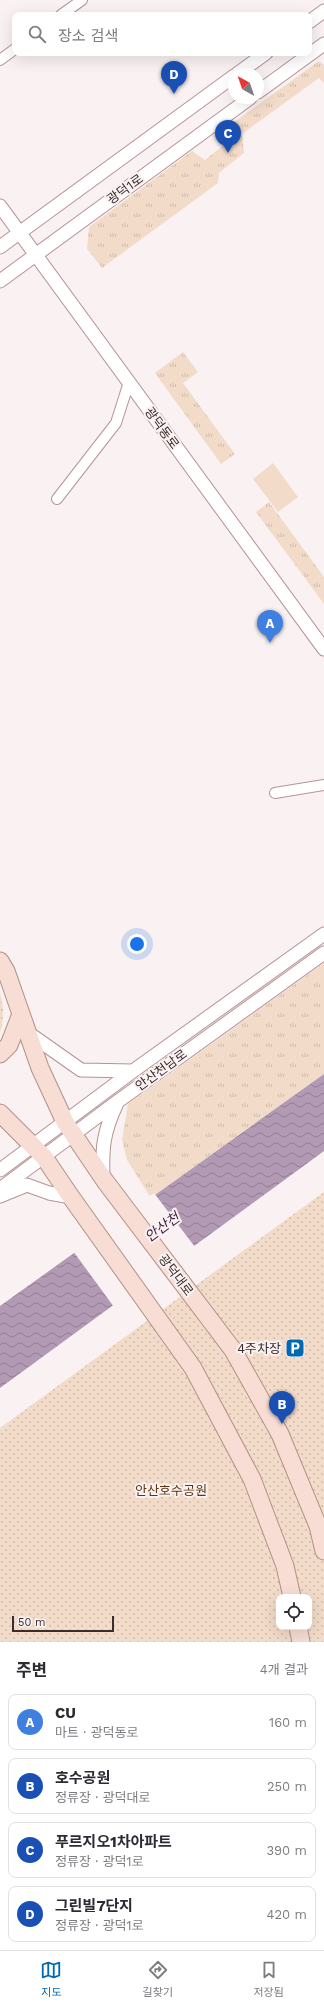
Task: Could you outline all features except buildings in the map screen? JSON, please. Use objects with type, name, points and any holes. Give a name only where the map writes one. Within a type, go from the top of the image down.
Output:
[{"type":"main road","name":"광덕대로","points":[[0,960],[6,971],[40,1068],[69,1128],[104,1180],[233,1350],[280,1434],[318,1526],[324,1551]]},
{"type":"main road","points":[[0,1054],[9,1045],[21,1014]]},
{"type":"main road","points":[[0,1113],[39,1150],[193,1368],[252,1479],[285,1566],[291,1594]]},
{"type":"main road","points":[[299,1630],[301,1642]]},
{"type":"street","points":[[65,12],[82,0]]},
{"type":"street","points":[[312,20],[324,11]]},
{"type":"street","points":[[312,53],[324,44]]},
{"type":"street","points":[[0,60],[12,51]]},
{"type":"street","points":[[245,68],[262,56]]},
{"type":"street","points":[[264,88],[308,56]]},
{"type":"street","name":"광덕1로","points":[[0,247],[228,80]]},
{"type":"street","name":"광덕1로","points":[[0,281],[242,104]]},
{"type":"street","name":"광덕동로","points":[[0,206],[324,649]]},
{"type":"street","points":[[57,499],[116,423],[128,382]]},
{"type":"street","points":[[276,792],[324,785]]},
{"type":"street","name":"안산천남로","points":[[0,1189],[39,1150],[69,1128],[133,1071],[324,934]]},
{"type":"street","name":"안산천남로","points":[[69,1128],[117,1102],[324,953]]},
{"type":"street","points":[[27,1032],[81,1070],[133,1071]]},
{"type":"street","points":[[104,1180],[102,1146],[107,1126],[117,1102]]},
{"type":"street","name":"안산천남로","points":[[0,1170],[39,1150]]},
{"type":"street","points":[[0,1196],[27,1185],[73,1199]]},
{"type":"green space","points":[[319,61],[324,65],[324,83],[319,78],[242,134],[244,153],[219,173],[218,183],[102,268],[87,249],[89,227],[192,151],[205,160],[224,145],[223,130],[259,104],[264,104],[264,101]]},
{"type":"green space","points":[[183,352],[198,372],[183,383],[235,454],[221,464],[155,373]]},
{"type":"green space","points":[[273,463],[298,497],[278,512],[253,479]]},
{"type":"green space","points":[[269,502],[324,577],[324,604],[256,512]]},
{"type":"green space","points":[[324,963],[324,1074],[151,1198],[127,1160],[122,1140],[128,1104]]},
{"type":"green space","points":[[0,993],[3,1013],[0,1033]]},
{"type":"green space","name":"안산호수공원","points":[[324,1192],[324,1642],[0,1642],[0,1428]]},
{"type":"water","name":"안산천","points":[[324,1074],[324,1151],[0,1388],[0,1306]]},
{"type":"pier","points":[[154,1193],[195,1247],[114,1307],[73,1251]]},
{"type":"place","name":"그린빌7단지","points":[[174,94]]},
{"type":"place","name":"푸르지오1차아파트","points":[[228,153]]},
{"type":"place","name":"CU","points":[[270,643]]},
{"type":"place","name":"4주차장","points":[[295,1348]]},
{"type":"place","name":"호수공원","points":[[282,1424]]}]
